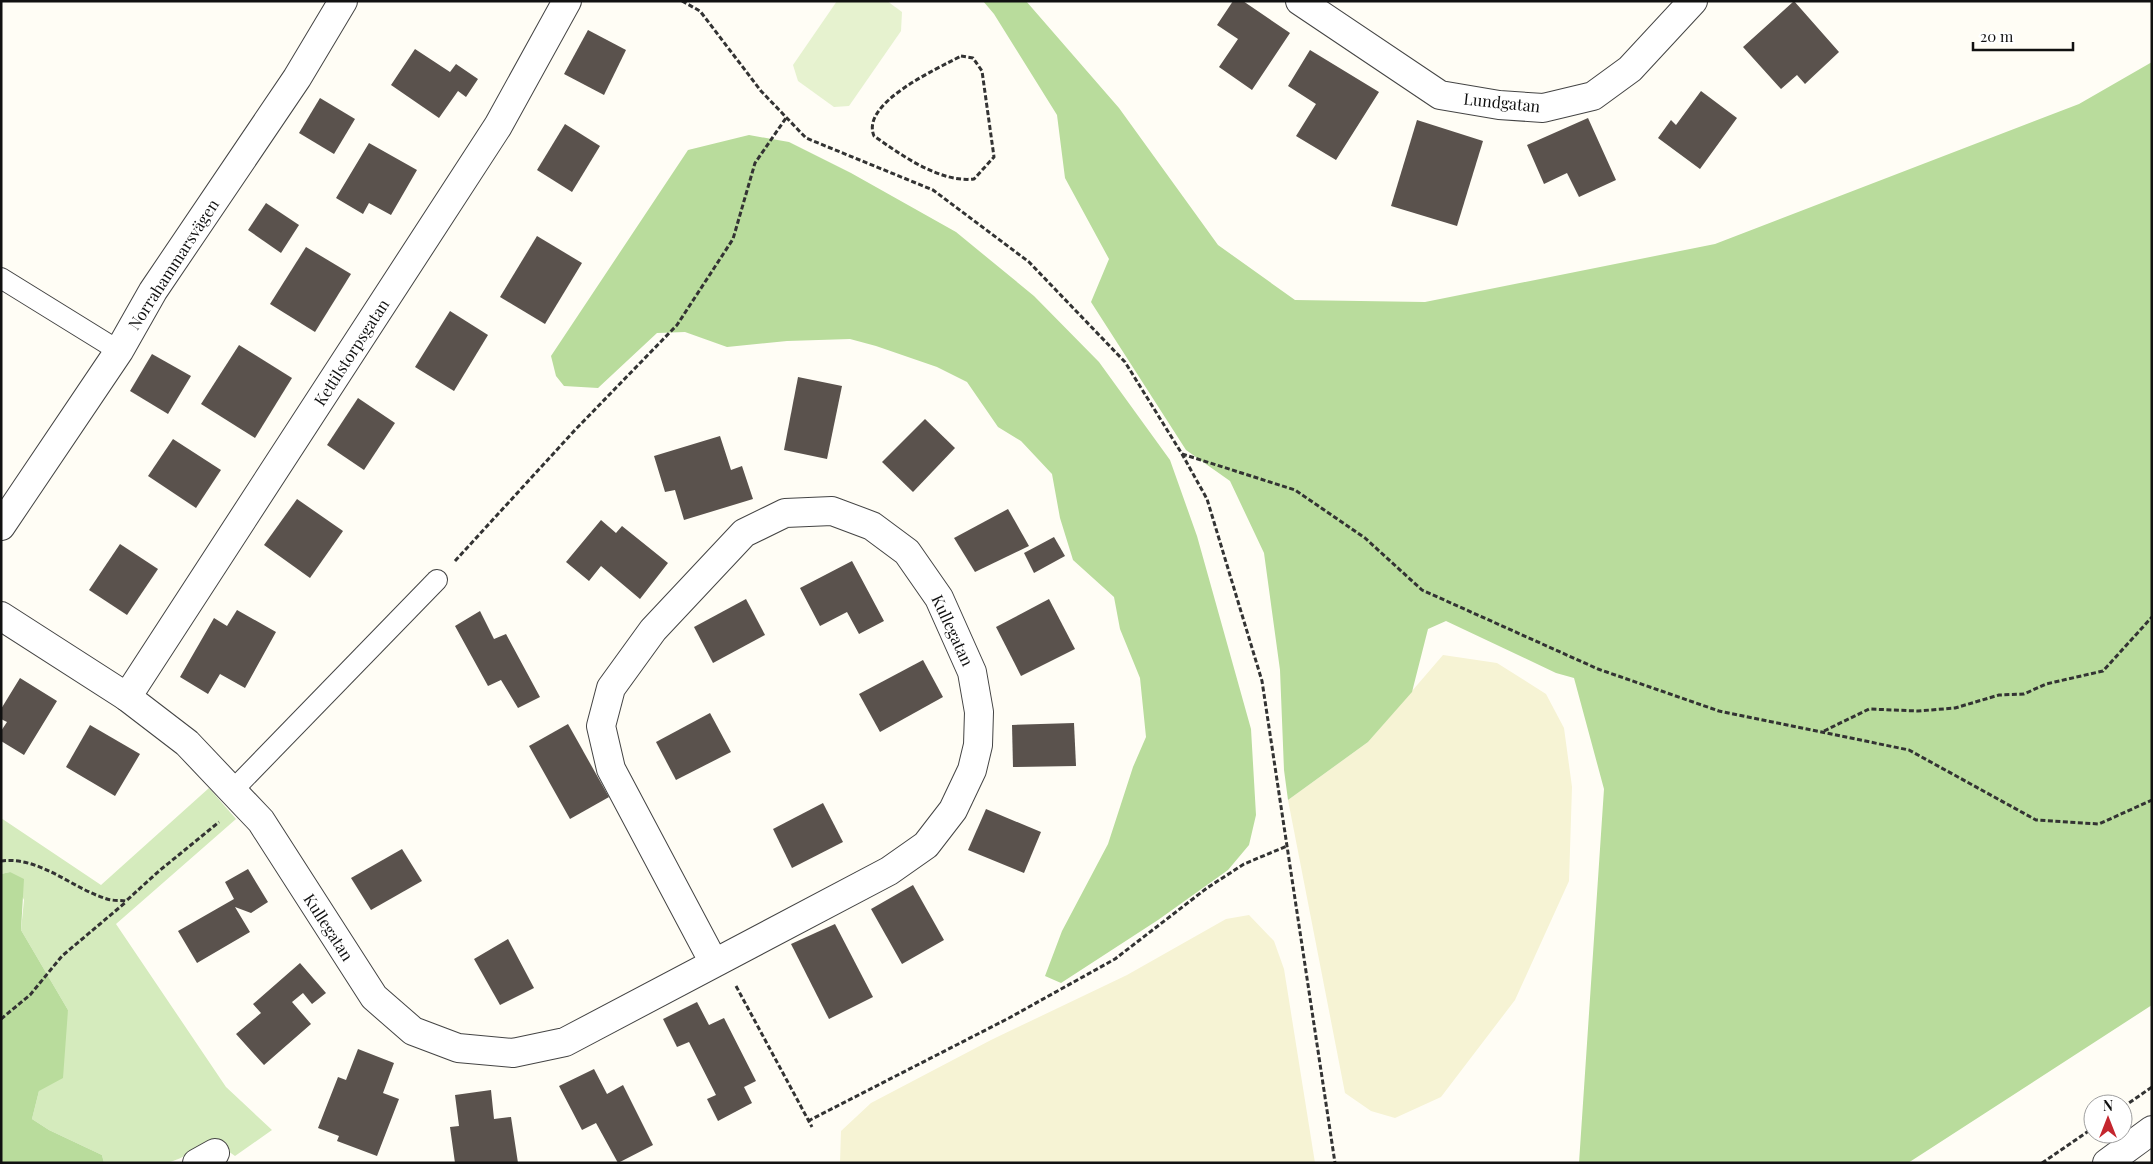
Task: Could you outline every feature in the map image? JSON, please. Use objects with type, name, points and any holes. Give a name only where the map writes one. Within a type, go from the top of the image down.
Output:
[{"type":"street","name":"Norrahammarsvägen","points":[[1,526],[119,351],[153,291],[297,78],[343,1]]},
{"type":"street","name":"Kettilstorpsgatan","points":[[127,697],[498,126],[567,1]]},
{"type":"street","name":"Lundgatan","points":[[1300,1],[1440,95],[1500,105],[1543,108],[1593,96],[1630,69],[1693,1]]},
{"type":"street","name":"Kullegatan","points":[[1,616],[127,697],[186,743],[233,790],[261,821],[374,996],[413,1031],[458,1048],[513,1053],[565,1042],[889,871],[926,845],[953,810],[972,770],[978,745],[979,712],[972,672],[939,598],[907,552],[872,526],[832,511],[785,512],[744,532],[653,630],[611,688],[602,726],[611,769],[717,961]]},
{"type":"street","points":[[2107,1163],[2152,1130]]},
{"type":"lane","points":[[4,282],[119,351]]},
{"type":"lane","points":[[233,790],[437,580]]},
{"type":"path","points":[[682,1],[700,11],[761,91],[806,138],[934,190],[1029,262],[1125,362],[1182,454],[1206,499],[1262,680],[1335,1163]]},
{"type":"path","points":[[961,56],[973,58],[982,71],[994,157],[985,169],[974,179],[948,178],[883,142],[874,136],[870,128],[873,117],[886,102],[915,81],[961,56]]},
{"type":"path","points":[[437,580],[575,430],[677,325],[733,239],[755,163],[786,118]]},
{"type":"path","points":[[1182,454],[1294,490],[1365,538],[1422,590],[1598,669],[1719,711],[1909,750],[2036,820],[2099,824],[2152,800]]},
{"type":"path","points":[[1823,732],[1869,710],[1918,711],[1955,708],[1999,695],[2024,694],[2046,684],[2103,670],[2152,617]]},
{"type":"path","points":[[1,1019],[30,995],[62,956],[227,816],[216,802],[233,790]]},
{"type":"path","points":[[808,1120],[1009,1018],[1115,959],[1207,888],[1244,864],[1287,846]]},
{"type":"path","points":[[1,861],[13,860],[42,868],[108,900],[126,901]]},
{"type":"path","points":[[717,961],[812,1127]]},
{"type":"path","points":[[2133,1100],[2152,1087]]},
{"type":"path","points":[[2042,1163],[2083,1135]]},
{"type":"shaded area","points":[[1443,655],[1497,663],[1546,694],[1564,728],[1572,787],[1569,881],[1515,1000],[1441,1097],[1395,1118],[1371,1111],[1345,1093],[1288,800],[1368,742]]},
{"type":"shaded area","points":[[1249,915],[1274,941],[1284,969],[1315,1163],[840,1163],[841,1131],[871,1103],[991,1040],[1127,975],[1226,919]]},
{"type":"green space","points":[[837,1],[887,1],[902,12],[901,31],[849,106],[834,107],[798,81],[793,65]]},
{"type":"green space","points":[[983,1],[1026,1],[1119,108],[1218,245],[1295,300],[1425,302],[1715,244],[2079,104],[2152,62],[2152,1005],[1908,1163],[1579,1163],[1604,789],[1574,678],[1556,673],[1446,621],[1428,629],[1412,692],[1368,742],[1288,800],[1284,770],[1280,670],[1264,553],[1230,481],[1186,450],[1091,302],[1109,259],[1065,178],[1057,115],[994,14]]},
{"type":"green space","points":[[749,135],[789,142],[851,173],[956,232],[1034,296],[1099,362],[1170,460],[1197,536],[1251,729],[1256,815],[1249,845],[1228,870],[1158,920],[1061,983],[1045,976],[1062,931],[1108,844],[1133,767],[1146,737],[1140,678],[1120,629],[1114,597],[1073,560],[1060,518],[1052,474],[1021,441],[998,427],[967,382],[937,367],[850,339],[787,341],[727,347],[685,332],[657,333],[598,388],[564,386],[556,376],[551,356],[688,150]]},
{"type":"green space","points":[[209,788],[236,819],[116,924],[226,1087],[272,1130],[235,1156],[224,1148],[208,1144],[170,1162],[104,1163],[102,1155],[49,1130],[32,1119],[39,1091],[68,1010],[21,930],[24,900],[10,872],[1,874],[1,818],[101,885]]},
{"type":"green space","points":[[10,872],[24,879],[21,930],[68,1010],[63,1078],[39,1091],[32,1119],[49,1130],[102,1155],[104,1163],[1,1163],[1,874]]},
{"type":"building","points":[[1233,1],[1243,1],[1290,33],[1252,90],[1219,67],[1238,39],[1217,25]]},
{"type":"building","points":[[1794,1],[1839,52],[1805,84],[1797,75],[1781,89],[1743,47]]},
{"type":"building","points":[[588,30],[626,50],[604,95],[564,74]]},
{"type":"building","points":[[415,49],[450,72],[456,64],[478,79],[466,97],[458,91],[439,118],[391,85]]},
{"type":"building","points":[[1310,50],[1379,92],[1336,160],[1296,136],[1316,104],[1288,86]]},
{"type":"building","points":[[1701,91],[1737,118],[1700,169],[1658,138],[1671,120],[1676,125]]},
{"type":"building","points":[[320,98],[355,119],[334,154],[299,133]]},
{"type":"building","points":[[1588,118],[1616,180],[1579,197],[1567,173],[1544,184],[1527,145]]},
{"type":"building","points":[[1417,120],[1483,141],[1457,226],[1391,206]]},
{"type":"building","points":[[565,124],[600,146],[572,192],[537,170]]},
{"type":"building","points":[[369,143],[417,170],[391,215],[369,203],[363,214],[336,198]]},
{"type":"building","points":[[266,203],[299,225],[281,253],[248,230]]},
{"type":"building","points":[[537,236],[582,263],[545,324],[500,297]]},
{"type":"building","points":[[306,247],[351,274],[315,332],[270,304]]},
{"type":"building","points":[[450,311],[488,335],[454,391],[415,367]]},
{"type":"building","points":[[239,345],[292,378],[255,438],[201,404]]},
{"type":"building","points":[[152,354],[191,376],[168,414],[130,391]]},
{"type":"building","points":[[798,377],[842,386],[827,459],[784,450]]},
{"type":"building","points":[[358,398],[395,423],[364,470],[327,445]]},
{"type":"building","points":[[925,419],[955,448],[913,492],[882,462]]},
{"type":"building","points":[[720,436],[731,470],[742,466],[753,499],[684,520],[675,490],[665,492],[654,456]]},
{"type":"building","points":[[173,439],[221,470],[196,508],[148,476]]},
{"type":"building","points":[[297,499],[343,531],[310,578],[264,545]]},
{"type":"building","points":[[1008,509],[1029,546],[975,572],[954,538]]},
{"type":"building","points":[[601,520],[616,533],[622,526],[668,563],[640,599],[601,566],[589,581],[566,562]]},
{"type":"building","points":[[1054,537],[1065,556],[1034,573],[1024,553]]},
{"type":"building","points":[[120,544],[158,569],[127,615],[89,590]]},
{"type":"building","points":[[852,561],[884,621],[859,634],[847,612],[820,626],[800,588]]},
{"type":"building","points":[[746,599],[765,635],[713,663],[694,627]]},
{"type":"building","points":[[1049,599],[1075,649],[1021,676],[996,627]]},
{"type":"building","points":[[237,610],[276,632],[245,688],[220,674],[208,694],[180,677],[214,618],[227,626]]},
{"type":"building","points":[[480,611],[494,639],[506,634],[540,697],[518,708],[501,680],[488,686],[455,626]]},
{"type":"building","points":[[923,660],[943,697],[880,732],[859,694]]},
{"type":"building","points":[[20,678],[57,701],[24,755],[1,741],[1,731],[7,722],[1,719],[1,709]]},
{"type":"building","points":[[710,713],[731,752],[676,780],[656,742]]},
{"type":"building","points":[[1074,723],[1076,766],[1013,767],[1012,725]]},
{"type":"building","points":[[568,724],[609,797],[570,819],[529,746]]},
{"type":"building","points":[[90,725],[140,754],[115,796],[66,767]]},
{"type":"building","points":[[823,803],[843,842],[792,868],[773,829]]},
{"type":"building","points":[[986,809],[1041,832],[1024,873],[968,850]]},
{"type":"building","points":[[402,849],[422,881],[371,910],[351,878]]},
{"type":"building","points":[[248,869],[268,902],[251,913],[235,907],[250,932],[197,963],[178,931],[234,899],[225,882]]},
{"type":"building","points":[[913,885],[944,940],[902,964],[871,909]]},
{"type":"building","points":[[835,924],[873,997],[829,1019],[791,944]]},
{"type":"building","points":[[508,939],[534,988],[500,1005],[474,959]]},
{"type":"building","points":[[300,963],[326,993],[312,1004],[303,993],[292,1002],[311,1024],[264,1065],[236,1034],[261,1013],[253,1004]]},
{"type":"building","points":[[697,1002],[709,1025],[724,1018],[756,1081],[744,1087],[752,1103],[718,1121],[707,1099],[716,1095],[689,1042],[677,1047],[663,1019]]},
{"type":"building","points":[[358,1049],[394,1063],[383,1093],[399,1099],[377,1156],[337,1141],[339,1136],[318,1128],[338,1077],[346,1080]]},
{"type":"building","points":[[594,1069],[607,1094],[623,1085],[653,1145],[618,1163],[596,1123],[582,1130],[559,1086]]},
{"type":"building","points":[[491,1090],[494,1119],[511,1117],[518,1163],[455,1163],[450,1127],[459,1126],[455,1095]]}]
